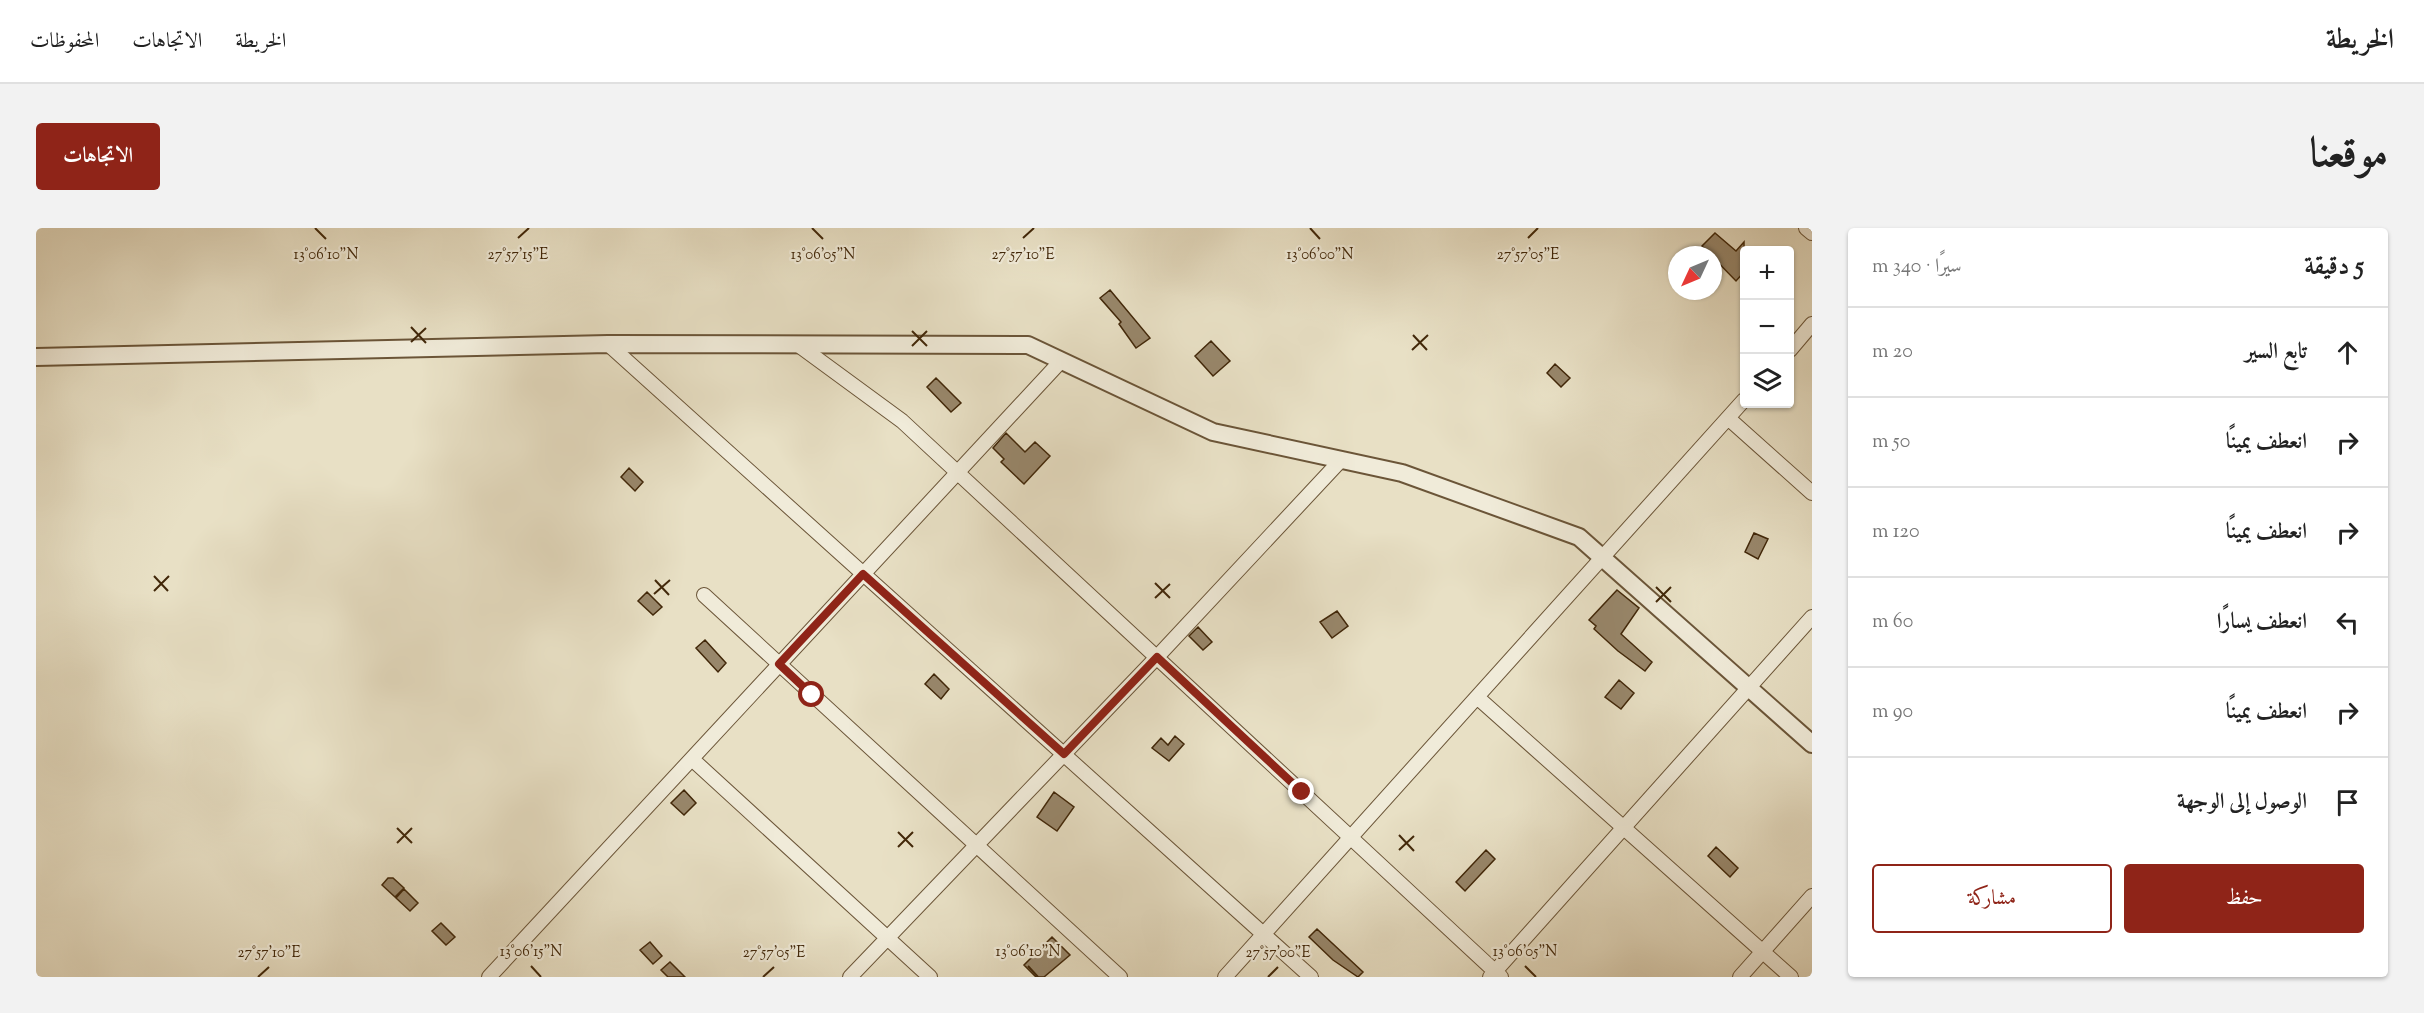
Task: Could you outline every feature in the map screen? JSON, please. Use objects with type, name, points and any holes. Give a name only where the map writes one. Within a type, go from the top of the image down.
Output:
[{"type":"street","points":[[1806,228],[1812,233]]},
{"type":"street","points":[[1794,345],[1812,324]]},
{"type":"street","points":[[608,344],[1311,977]]},
{"type":"street","points":[[36,357],[608,344],[1028,345],[1212,432],[1402,473],[1579,537],[1812,744]]},
{"type":"street","points":[[797,344],[902,421],[1351,838],[1495,975],[1812,617]]},
{"type":"street","points":[[489,977],[1061,361]]},
{"type":"street","points":[[1225,977],[1740,404]]},
{"type":"street","points":[[1728,418],[1812,493]]},
{"type":"street","points":[[850,977],[1157,657],[1341,459]]},
{"type":"street","points":[[704,595],[1120,977]]},
{"type":"street","points":[[1477,697],[1791,977]]},
{"type":"street","points":[[692,759],[930,977]]},
{"type":"street","points":[[1740,977],[1812,896]]},
{"type":"building","points":[[1715,233],[1736,251],[1740,246],[1740,276],[1736,281],[1722,267],[1722,246],[1702,246]]},
{"type":"building","points":[[1110,290],[1150,338],[1136,348],[1119,324],[1121,322],[1100,298]]},
{"type":"building","points":[[1211,341],[1230,361],[1213,376],[1195,356]]},
{"type":"building","points":[[1555,364],[1570,378],[1561,387],[1547,373]]},
{"type":"building","points":[[936,378],[961,403],[951,412],[927,387]]},
{"type":"building","points":[[1006,433],[1025,452],[1035,442],[1050,456],[1024,484],[1001,462],[1004,459],[993,448]]},
{"type":"building","points":[[629,468],[643,482],[635,491],[621,477]]},
{"type":"building","points":[[1754,533],[1768,539],[1758,559],[1745,552]]},
{"type":"building","points":[[1617,590],[1639,608],[1621,634],[1652,662],[1645,671],[1618,651],[1594,629],[1596,626],[1589,620]]},
{"type":"building","points":[[647,592],[662,607],[653,615],[638,601]]},
{"type":"building","points":[[1337,611],[1348,626],[1332,638],[1320,622]]},
{"type":"building","points":[[1198,627],[1212,642],[1203,650],[1189,636]]},
{"type":"building","points":[[705,640],[726,663],[718,672],[696,648]]},
{"type":"building","points":[[934,674],[949,689],[941,699],[925,684]]},
{"type":"building","points":[[1619,680],[1634,693],[1621,709],[1605,697]]},
{"type":"building","points":[[1175,736],[1184,744],[1169,761],[1152,748],[1161,738],[1168,745]]},
{"type":"building","points":[[684,790],[696,803],[684,815],[671,803]]},
{"type":"building","points":[[1054,792],[1074,807],[1057,831],[1037,817]]},
{"type":"building","points":[[1716,847],[1738,868],[1730,877],[1708,856]]},
{"type":"building","points":[[1486,850],[1495,859],[1465,891],[1456,882]]},
{"type":"building","points":[[388,878],[393,878],[404,888],[395,897],[382,885]]},
{"type":"building","points":[[404,889],[418,903],[410,911],[396,898]]},
{"type":"building","points":[[441,923],[455,937],[446,945],[432,931]]},
{"type":"building","points":[[1317,929],[1363,972],[1358,977],[1333,960],[1309,937]]},
{"type":"building","points":[[1052,937],[1070,955],[1044,977],[1036,977],[1024,965]]},
{"type":"building","points":[[650,942],[662,956],[653,964],[640,950]]},
{"type":"building","points":[[670,962],[685,977],[668,977],[661,970]]},
{"type":"route","points":[[812,695],[779,664],[863,574],[1064,754],[1157,657],[1302,792]]}]
